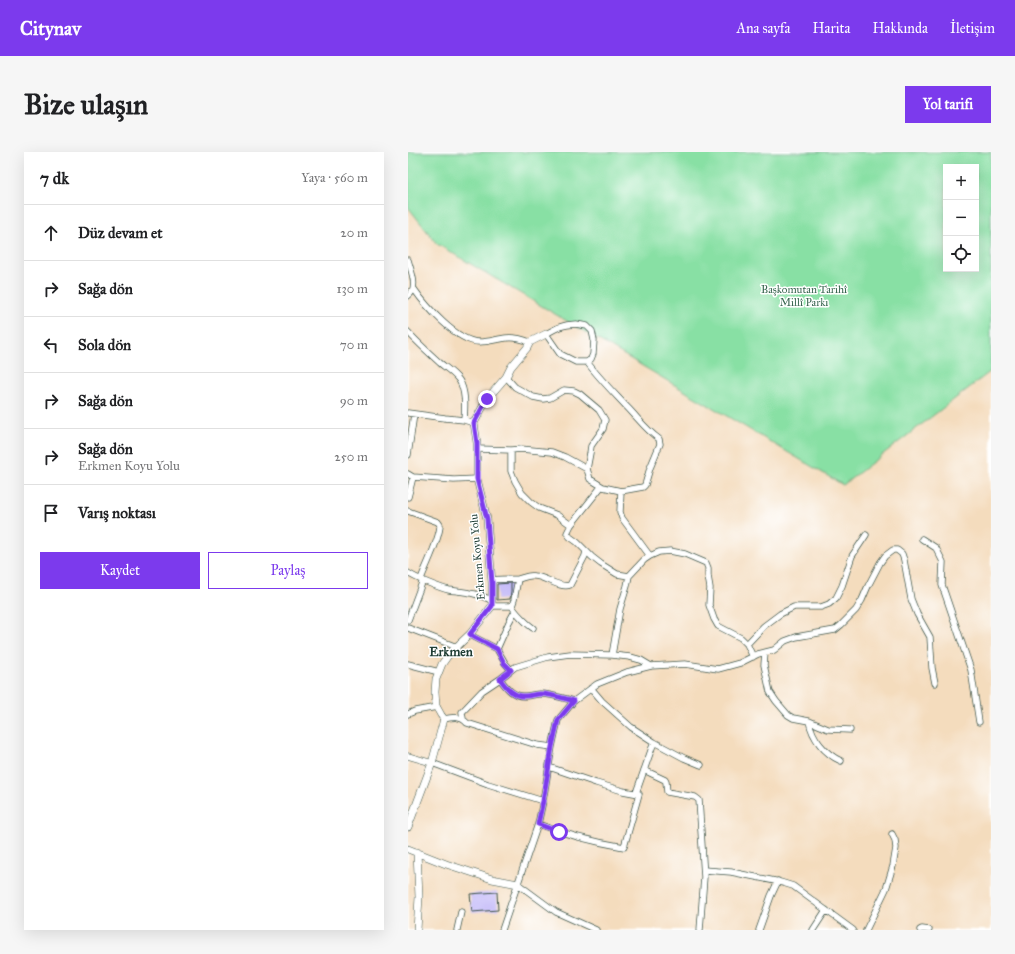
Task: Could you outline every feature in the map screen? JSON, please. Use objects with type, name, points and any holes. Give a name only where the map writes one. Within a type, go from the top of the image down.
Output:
[{"type":"street","points":[[408,260],[414,289],[428,308],[458,334],[466,339],[477,342],[507,337],[518,338],[530,342]]},
{"type":"street","points":[[408,296],[414,289]]},
{"type":"street","points":[[408,455],[411,413],[464,420],[474,423],[487,399],[506,377],[511,367],[527,348],[530,342],[557,328],[564,325],[576,324],[587,326],[592,331],[594,340],[591,360],[587,362],[576,362],[560,354],[546,334]]},
{"type":"street","points":[[408,332],[459,380],[463,389],[465,406],[464,420]]},
{"type":"street","points":[[506,377],[515,387],[533,397],[543,399],[550,398],[564,390],[574,391],[580,394],[599,410],[605,420],[603,429],[590,446],[587,469],[590,479],[601,486],[621,491],[642,487],[645,485],[660,444],[659,439],[650,433],[639,422],[587,362]]},
{"type":"street","name":"Erkmen Koyu Yolu","points":[[444,719],[437,707],[435,692],[436,679],[442,664],[449,654],[470,634],[492,604],[492,580],[487,519],[477,479],[477,449],[474,423]]},
{"type":"street","points":[[477,449],[521,449],[552,452],[587,469]]},
{"type":"street","points":[[511,450],[511,471],[522,493],[535,505],[571,525]]},
{"type":"street","points":[[408,497],[410,476],[454,480],[477,479]]},
{"type":"street","points":[[601,486],[571,525],[567,533],[601,564],[617,574],[629,576]]},
{"type":"street","points":[[621,491],[620,512],[622,518],[650,556]]},
{"type":"street","points":[[408,511],[438,522],[440,525],[435,544],[408,620]]},
{"type":"street","points":[[747,644],[764,626],[780,614],[794,608],[821,607],[829,604],[836,598],[842,586],[852,556],[866,535]]},
{"type":"street","points":[[922,539],[936,548],[943,562],[942,585],[970,670],[979,722]]},
{"type":"street","points":[[502,930],[538,824],[558,720],[574,701],[597,684],[627,672],[651,666],[685,664],[718,669],[740,663],[758,654],[774,650],[785,641],[796,637],[835,630],[856,610],[885,556],[893,550],[897,550],[902,554],[904,560],[917,614],[930,637],[932,668],[935,684]]},
{"type":"street","points":[[492,580],[534,576],[568,586],[570,585],[585,556],[586,551]]},
{"type":"street","points":[[612,655],[620,609],[629,576],[644,560],[650,556],[659,552],[670,551],[685,554],[706,563],[710,588],[710,605],[714,620],[718,626],[741,638],[747,644],[753,656]]},
{"type":"street","points":[[408,573],[447,589],[488,598],[492,604],[513,608],[528,625],[533,628]]},
{"type":"street","points":[[497,649],[509,622],[518,578]]},
{"type":"street","points":[[408,628],[457,646]]},
{"type":"street","points":[[470,634],[497,649],[504,663],[511,670]]},
{"type":"street","points":[[765,653],[764,665],[770,692],[788,715],[794,718],[810,721],[828,729],[850,730]]},
{"type":"street","points":[[463,719],[462,712],[482,691],[515,667],[548,657],[570,654],[612,655],[641,660],[651,666]]},
{"type":"street","points":[[408,664],[439,672]]},
{"type":"street","points":[[500,679],[510,691],[517,695],[524,696],[540,694],[558,696],[574,701]]},
{"type":"street","points":[[592,688],[602,700],[631,727],[654,742],[701,765]]},
{"type":"street","points":[[408,714],[415,711],[437,707]]},
{"type":"street","points":[[408,827],[432,763],[444,719],[452,717],[463,719],[467,723],[530,743],[552,747]]},
{"type":"street","points":[[810,721],[810,727],[819,744],[828,753],[841,761]]},
{"type":"street","points":[[636,793],[654,742]]},
{"type":"street","points":[[408,756],[432,763],[488,784],[543,801]]},
{"type":"street","points":[[549,767],[596,783],[623,791],[636,793]]},
{"type":"street","points":[[644,770],[665,780],[667,792],[695,797],[699,800],[704,870],[700,930]]},
{"type":"street","points":[[538,824],[566,834],[624,847],[639,794],[636,793]]},
{"type":"street","points":[[866,930],[886,889],[893,866],[896,848],[895,840],[892,834]]},
{"type":"street","points":[[408,849],[492,879],[518,884],[556,912],[596,930]]},
{"type":"street","points":[[417,852],[419,897],[417,930]]},
{"type":"street","points":[[704,870],[731,872],[778,881],[793,886],[853,930]]},
{"type":"street","points":[[759,930],[778,881]]},
{"type":"street","points":[[814,930],[826,910]]},
{"type":"street","points":[[457,930],[461,912]]},
{"type":"street","points":[[920,930],[929,930]]},
{"type":"green space","name":"Başkomutan Tarihî Millî Parkı","points":[[408,152],[991,152],[991,371],[843,485],[437,244],[408,207]]},
{"type":"building","points":[[511,583],[510,599],[497,600],[497,584]]},
{"type":"building","points":[[497,892],[498,910],[472,912],[470,894]]},
{"type":"district","name":"Erkmen","points":[[451,651]]},
{"type":"route","points":[[487,399],[474,423],[476,427],[477,443],[477,479],[487,519],[492,583],[492,606],[470,634],[497,649],[504,663],[511,670],[500,679],[510,691],[517,695],[524,696],[540,694],[558,696],[574,701],[558,720],[538,824],[559,832]]}]
